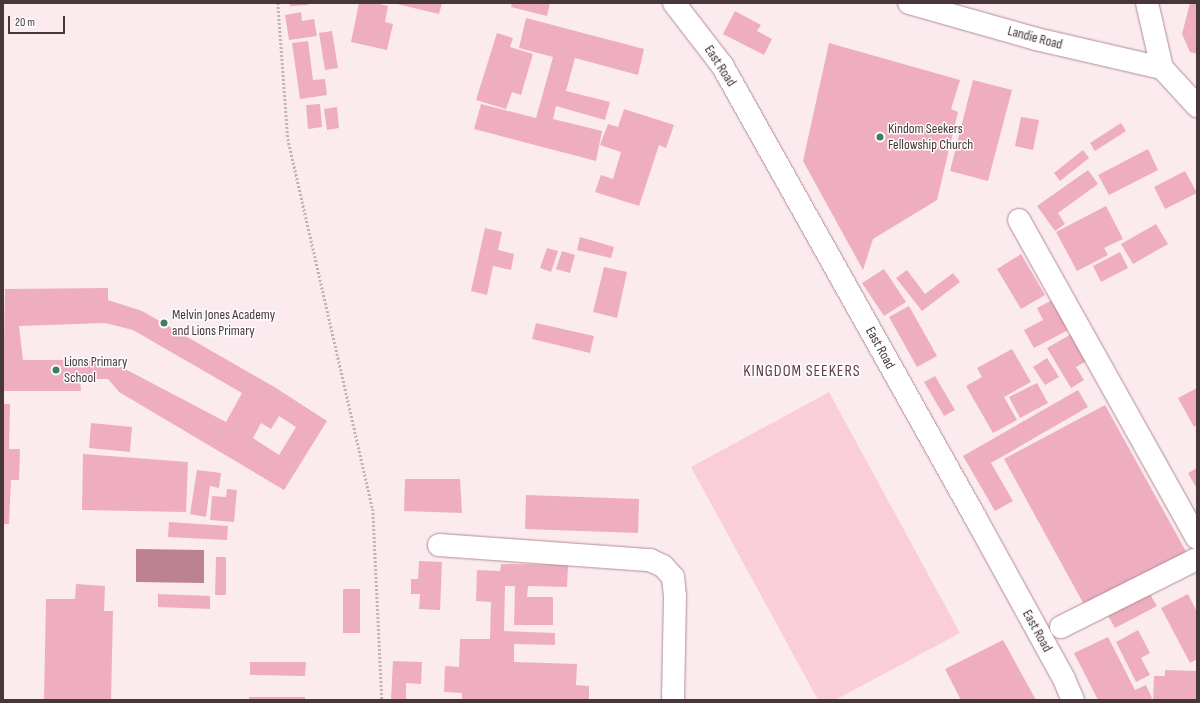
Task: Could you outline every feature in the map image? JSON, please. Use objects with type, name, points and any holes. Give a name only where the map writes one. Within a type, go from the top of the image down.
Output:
[{"type":"street","name":"East Road","points":[[674,3],[722,65],[975,517],[1064,679],[1073,700]]},
{"type":"street","name":"Landie Road","points":[[909,3],[1036,39],[1162,68]]},
{"type":"street","points":[[1147,3],[1162,68],[1197,106]]},
{"type":"street","points":[[1019,220],[1197,538]]},
{"type":"street","points":[[439,545],[650,560],[663,566],[673,578],[675,596],[673,700]]},
{"type":"street","points":[[1061,627],[1197,559]]},
{"type":"path","points":[[278,3],[288,139],[373,509],[382,700]]},
{"type":"shaded area","points":[[829,392],[960,633],[835,700],[818,700],[691,467]]},
{"type":"shaded area","points":[[136,549],[204,550],[204,583],[136,582]]},
{"type":"building","points":[[290,3],[308,3],[308,5],[290,6]]},
{"type":"building","points":[[359,3],[375,3],[388,6],[385,22],[393,24],[387,50],[351,42]]},
{"type":"building","points":[[393,3],[442,3],[439,14]]},
{"type":"building","points":[[512,3],[550,3],[547,16],[511,7]]},
{"type":"building","points":[[1190,3],[1197,3],[1197,54],[1190,52],[1182,34]]},
{"type":"building","points":[[735,11],[761,25],[757,31],[772,39],[764,55],[723,34]]},
{"type":"building","points":[[301,12],[302,21],[314,19],[317,36],[289,40],[285,15]]},
{"type":"building","points":[[526,18],[644,49],[638,75],[575,58],[566,91],[610,102],[605,120],[556,106],[553,119],[602,131],[596,161],[474,129],[481,104],[536,118],[553,57],[519,48]]},
{"type":"building","points":[[332,31],[338,68],[325,70],[319,33]]},
{"type":"building","points":[[497,33],[513,38],[510,47],[533,54],[521,95],[512,92],[506,109],[476,100]]},
{"type":"building","points":[[308,41],[313,80],[325,79],[327,95],[300,99],[292,43]]},
{"type":"building","name":"Kindom Seekers Fellowship Church","points":[[829,43],[960,80],[951,109],[958,112],[937,200],[873,239],[863,270],[803,161]]},
{"type":"building","points":[[973,80],[1012,90],[988,181],[950,171]]},
{"type":"building","points":[[320,104],[322,127],[308,129],[306,105]]},
{"type":"building","points":[[337,107],[339,128],[327,130],[324,109]]},
{"type":"building","points":[[624,109],[674,125],[666,148],[659,145],[639,206],[595,192],[601,175],[613,179],[621,152],[600,145],[608,124],[618,127]]},
{"type":"building","points":[[1021,117],[1039,120],[1033,150],[1015,146]]},
{"type":"building","points":[[1121,123],[1126,131],[1095,151],[1090,143]]},
{"type":"building","points":[[1148,149],[1158,170],[1109,195],[1098,175]]},
{"type":"building","points":[[1083,150],[1089,158],[1060,181],[1054,173]]},
{"type":"building","points":[[1088,170],[1098,184],[1058,213],[1065,224],[1055,231],[1037,206]]},
{"type":"building","points":[[1185,171],[1197,193],[1165,209],[1154,187]]},
{"type":"building","points":[[1106,206],[1123,239],[1104,248],[1108,255],[1077,271],[1056,232]]},
{"type":"building","points":[[1156,224],[1168,244],[1133,264],[1121,244]]},
{"type":"building","points":[[485,228],[502,232],[498,250],[514,254],[511,270],[493,266],[487,295],[471,291]]},
{"type":"building","points":[[580,237],[614,247],[611,258],[577,250]]},
{"type":"building","points":[[547,248],[558,251],[551,272],[540,268]]},
{"type":"building","points":[[562,251],[575,255],[570,273],[556,269]]},
{"type":"building","points":[[1120,252],[1128,268],[1101,282],[1093,266]]},
{"type":"building","points":[[1021,254],[1045,295],[1021,309],[997,269]]},
{"type":"building","points":[[604,267],[627,272],[617,318],[593,312]]},
{"type":"building","points":[[884,269],[906,302],[884,316],[862,283]]},
{"type":"building","points":[[907,270],[925,294],[953,273],[960,282],[922,311],[896,278]]},
{"type":"building","points":[[108,288],[108,300],[142,311],[276,388],[327,421],[284,490],[119,392],[108,379],[80,379],[81,391],[3,391],[5,289]],"holes":[[[105,323],[133,330],[242,393],[226,422],[108,360],[23,360],[19,326]],[[279,416],[296,427],[279,455],[253,438],[261,423],[271,429]]]},
{"type":"building","points":[[1056,298],[1072,328],[1034,348],[1024,330],[1043,320],[1037,308]]},
{"type":"building","points":[[909,306],[937,356],[917,367],[889,317]]},
{"type":"building","points":[[536,323],[594,336],[590,353],[532,339]]},
{"type":"building","points":[[1073,333],[1090,359],[1076,367],[1084,380],[1071,388],[1047,348]]},
{"type":"building","points":[[1012,349],[1031,382],[1004,397],[1017,420],[993,433],[966,386],[982,377],[977,368]]},
{"type":"building","points":[[1047,358],[1059,377],[1045,385],[1033,367]]},
{"type":"building","points":[[935,376],[955,410],[944,416],[924,382]]},
{"type":"building","points":[[1037,383],[1048,403],[1020,418],[1009,397]]},
{"type":"building","points":[[1197,388],[1197,425],[1194,427],[1178,398]]},
{"type":"building","points":[[1078,390],[1088,407],[991,463],[1013,501],[995,511],[963,456]]},
{"type":"building","points":[[3,404],[10,404],[9,449],[20,449],[19,480],[11,480],[9,524],[3,524]]},
{"type":"building","points":[[1105,405],[1188,555],[1087,610],[1004,459]]},
{"type":"building","points":[[91,423],[132,427],[130,452],[89,448]]},
{"type":"building","points":[[83,454],[188,462],[186,512],[82,510]]},
{"type":"building","points":[[1197,468],[1197,489],[1188,473]]},
{"type":"building","points":[[197,470],[221,473],[219,488],[210,486],[206,517],[190,514]]},
{"type":"building","points":[[405,479],[460,479],[462,513],[404,511]]},
{"type":"building","points":[[227,489],[237,490],[234,522],[210,520],[212,496],[226,497]]},
{"type":"building","points":[[526,495],[639,499],[638,533],[525,529]]},
{"type":"building","points":[[169,522],[228,526],[227,540],[168,537]]},
{"type":"building","points":[[216,557],[226,557],[226,595],[215,595]]},
{"type":"building","points":[[419,561],[442,562],[440,610],[419,609],[420,594],[411,594],[411,579],[418,579]]},
{"type":"building","points":[[501,564],[568,565],[567,587],[528,586],[527,597],[553,597],[553,625],[514,625],[515,586],[505,586],[504,631],[555,633],[555,645],[514,644],[514,662],[577,664],[576,685],[589,686],[589,700],[462,700],[462,693],[444,692],[445,666],[459,667],[460,639],[490,639],[491,602],[476,601],[477,570],[500,571]]},
{"type":"building","points":[[76,584],[105,586],[104,611],[113,611],[111,700],[44,700],[46,599],[75,599]]},
{"type":"building","points":[[343,589],[360,589],[360,633],[343,633]]},
{"type":"building","points":[[158,594],[210,596],[210,609],[158,607]]},
{"type":"building","points":[[1150,594],[1157,606],[1115,628],[1108,616]]},
{"type":"building","points":[[1188,594],[1197,612],[1197,659],[1190,663],[1161,608]]},
{"type":"building","points":[[1138,630],[1150,653],[1141,658],[1150,675],[1136,682],[1116,642]]},
{"type":"building","points":[[1108,637],[1135,690],[1146,685],[1152,698],[1148,700],[1098,700],[1074,653]]},
{"type":"building","points":[[1003,640],[1036,700],[961,700],[945,669]]},
{"type":"building","points":[[393,661],[422,662],[421,684],[406,683],[406,700],[391,700]]},
{"type":"building","points":[[250,662],[306,662],[305,676],[250,675]]},
{"type":"building","points":[[1165,670],[1197,671],[1197,700],[1153,700],[1154,676],[1165,676]]},
{"type":"building","points":[[249,697],[305,697],[305,700],[249,700]]},
{"type":"place","name":"Kindom Seekers Fellowship Church","points":[[880,137]]},
{"type":"place","name":"Melvin Jones Academy and Lions Primary","points":[[164,323]]},
{"type":"place","name":"Lions Primary School","points":[[56,370]]},
{"type":"district","name":"KINGDOM SEEKERS","points":[[802,372]]}]
